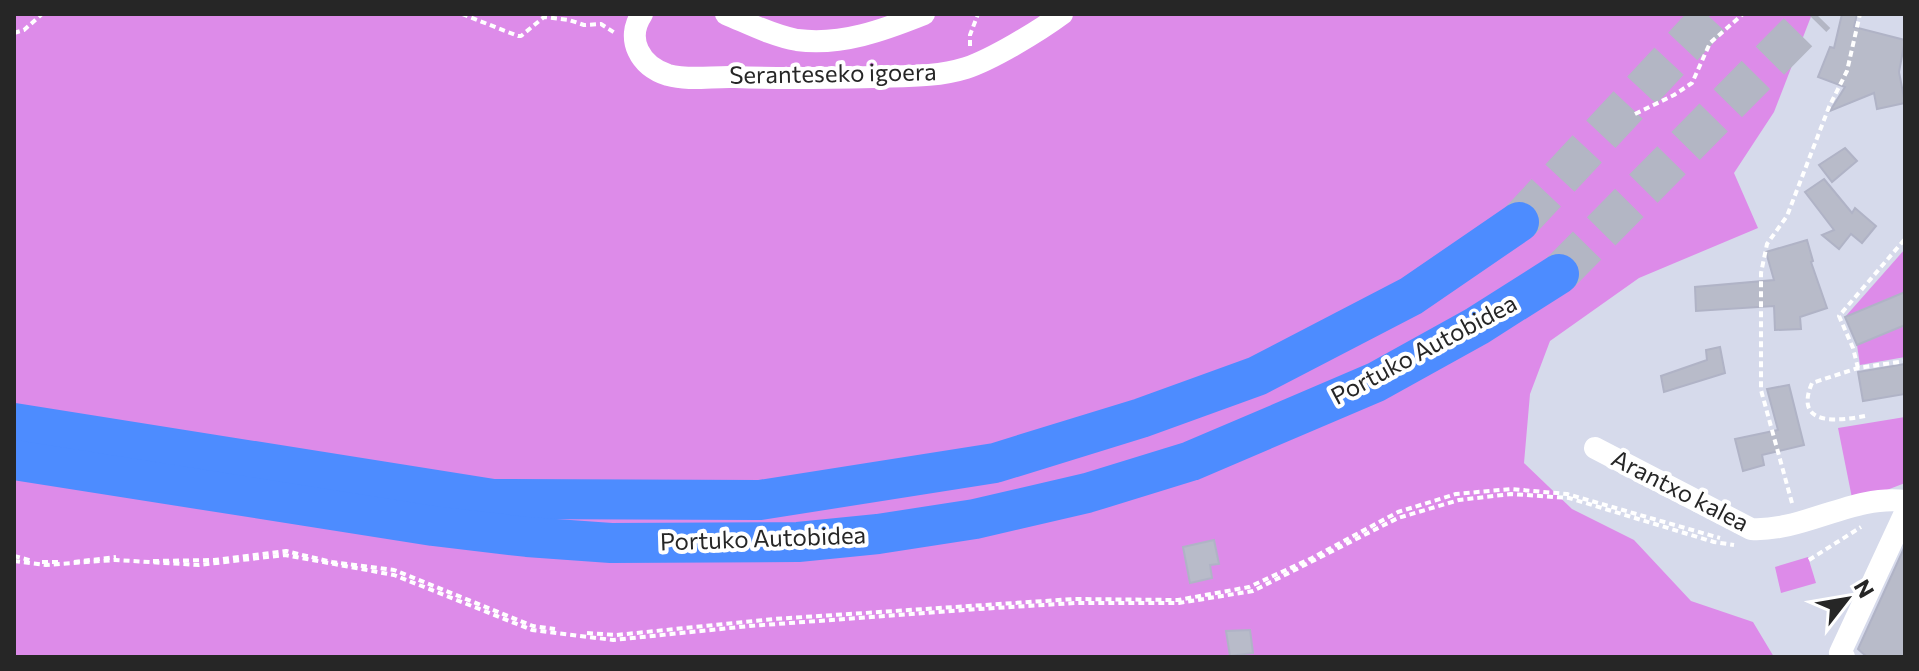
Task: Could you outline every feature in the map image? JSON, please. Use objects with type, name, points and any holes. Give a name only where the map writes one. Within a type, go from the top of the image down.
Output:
[{"type":"highway","name":"Portuko Autobidea","points":[[14,423],[493,499],[760,500],[995,463],[1156,413],[1257,376],[1411,296],[1519,222]]},
{"type":"highway","name":"Portuko Autobidea","points":[[14,460],[404,521],[527,537],[611,543],[783,542],[878,534],[975,519],[1073,496],[1191,461],[1376,382],[1477,326],[1559,274]]},
{"type":"street","points":[[633,40],[634,29],[642,14]]},
{"type":"street","name":"Seranteseko igoera","points":[[726,14],[794,39],[826,42],[868,33],[924,14]]},
{"type":"street","name":"Seranteseko igoera","points":[[633,40],[637,51],[658,71],[685,78],[775,80],[932,76],[967,67],[1044,27],[1062,14]]},
{"type":"street","name":"Arantxo kalea","points":[[1595,448],[1751,529],[1767,530],[1796,524],[1878,501],[1905,501]]},
{"type":"street","points":[[1844,657],[1840,653],[1905,513]]},
{"type":"path","points":[[14,33],[24,30],[42,14]]},
{"type":"path","points":[[462,14],[518,36],[544,17],[584,25],[601,24],[612,29],[620,39],[633,40]]},
{"type":"path","points":[[1635,114],[1692,83],[1710,43],[1743,14]]},
{"type":"path","points":[[1796,524],[1761,390],[1761,273],[1767,244],[1787,216],[1829,107],[1847,71],[1860,14]]},
{"type":"path","points":[[1858,368],[1839,316],[1905,239]]},
{"type":"path","points":[[1865,416],[1837,422],[1825,421],[1815,415],[1809,407],[1807,395],[1812,383],[1858,368],[1905,361]]},
{"type":"path","points":[[14,559],[35,562],[75,562],[108,557],[214,560],[286,551],[332,562],[394,570],[533,626],[616,635],[925,608],[1074,599],[1178,600],[1249,587],[1312,558],[1398,512],[1456,494],[1511,489],[1567,494],[1732,541],[1744,541]]},
{"type":"path","points":[[14,559],[78,564],[115,560],[199,565],[285,555],[394,575],[532,630],[613,640],[979,609],[1076,603],[1179,603],[1253,591],[1398,518],[1459,500],[1511,494],[1569,498],[1714,542],[1736,545]]},
{"type":"path","points":[[1809,560],[1870,521]]},
{"type":"shaded area","points":[[14,14],[1812,14],[1774,112],[1734,173],[1758,228],[1639,278],[1550,341],[1530,394],[1524,463],[1572,509],[1634,540],[1691,601],[1753,622],[1774,657],[14,657]]},
{"type":"shaded area","points":[[1905,249],[1905,292],[1845,317]]},
{"type":"shaded area","points":[[1905,325],[1905,357],[1860,365],[1857,345]]},
{"type":"shaded area","points":[[1905,417],[1905,483],[1853,503],[1838,428]]},
{"type":"shaded area","points":[[1808,557],[1816,583],[1781,593],[1775,567]]},
{"type":"building","points":[[1842,14],[1857,14],[1854,27],[1905,40],[1899,72],[1905,103],[1877,109],[1874,93],[1830,111],[1845,87],[1818,77],[1830,47],[1834,48]]},
{"type":"building","points":[[1845,148],[1857,161],[1832,182],[1819,165]]},
{"type":"building","points":[[1824,179],[1852,213],[1855,208],[1876,226],[1862,243],[1851,234],[1839,249],[1822,235],[1834,230],[1805,192]]},
{"type":"building","points":[[1807,240],[1827,308],[1800,317],[1801,329],[1775,330],[1774,306],[1696,311],[1695,287],[1774,280],[1766,252]]},
{"type":"building","points":[[1905,292],[1905,325],[1857,345],[1845,317]]},
{"type":"building","points":[[1720,347],[1725,373],[1664,392],[1661,376],[1707,360],[1706,350]]},
{"type":"building","points":[[1905,364],[1905,394],[1863,401],[1858,372]]},
{"type":"building","points":[[1789,385],[1804,445],[1762,455],[1764,465],[1743,471],[1735,439],[1778,430],[1767,389]]},
{"type":"building","points":[[1214,540],[1219,564],[1210,565],[1212,578],[1190,583],[1183,547]]},
{"type":"building","points":[[1905,546],[1905,657],[1867,657],[1858,649]]},
{"type":"building","points":[[1250,630],[1253,653],[1230,656],[1226,631]]},
{"type":"tunnel","points":[[1519,222],[1713,14]]},
{"type":"tunnel","points":[[1559,274],[1816,14]]}]
